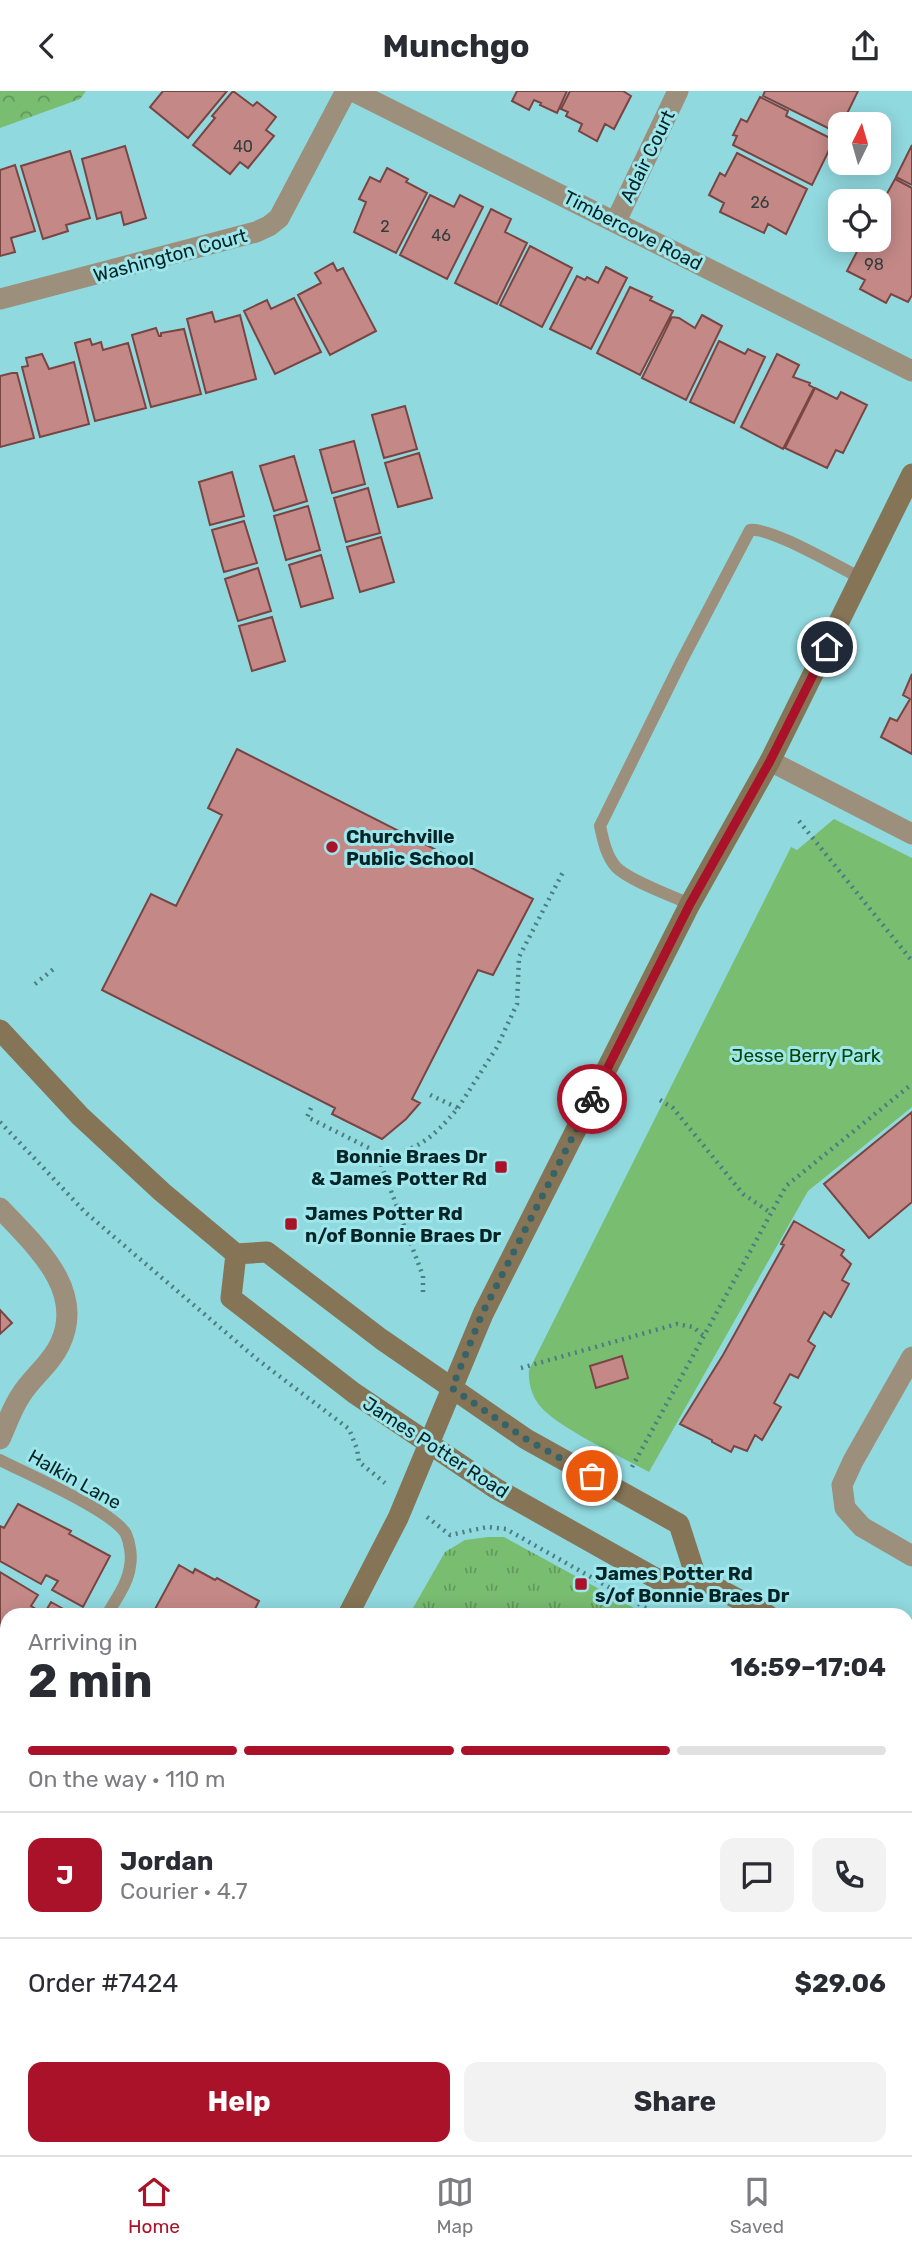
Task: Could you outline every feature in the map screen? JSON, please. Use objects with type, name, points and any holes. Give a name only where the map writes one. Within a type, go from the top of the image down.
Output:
[{"type":"main road","points":[[352,1608],[398,1518],[482,1314],[690,904],[770,761],[912,474]]},
{"type":"main road","points":[[0,1030],[80,1117],[162,1192],[236,1254],[267,1252],[381,1339],[526,1439],[679,1524],[696,1577],[755,1608]]},
{"type":"main road","name":"James Potter Road","points":[[236,1254],[231,1298],[354,1393],[495,1488],[657,1579],[696,1577]]},
{"type":"street","name":"Washington Court","points":[[0,299],[256,232],[269,226],[279,218],[346,91]]},
{"type":"street","name":"Timbercove Road","points":[[354,91],[912,371]]},
{"type":"street","name":"Adair Court","points":[[615,221],[678,91]]},
{"type":"street","points":[[770,761],[912,834]]},
{"type":"street","points":[[0,1208],[55,1270],[67,1300],[68,1323],[60,1345],[20,1395],[0,1439]]},
{"type":"street","points":[[912,1357],[842,1485],[845,1509],[862,1527],[912,1556]]},
{"type":"lane","points":[[690,904],[629,876],[615,866],[605,847],[600,825],[681,660],[750,530],[778,537],[861,578]]},
{"type":"lane","name":"Halkin Lane","points":[[0,1460],[111,1517],[126,1534],[131,1552],[131,1567],[127,1580],[111,1608]]},
{"type":"path","points":[[799,821],[912,961]]},
{"type":"path","points":[[379,1159],[407,1152],[424,1143],[458,1108],[497,1047],[517,1004],[519,957],[563,872]]},
{"type":"path","points":[[35,984],[56,967]]},
{"type":"path","points":[[632,1467],[786,1186],[912,1084]]},
{"type":"path","points":[[426,1093],[458,1108]]},
{"type":"path","points":[[660,1100],[673,1108],[743,1193],[771,1213]]},
{"type":"path","points":[[311,1108],[307,1117],[371,1149],[379,1159],[423,1276],[423,1292]]},
{"type":"path","points":[[0,1122],[85,1212],[258,1360],[349,1429],[359,1462]]},
{"type":"path","points":[[521,1368],[677,1324],[693,1327],[704,1336]]},
{"type":"path","points":[[450,1535],[487,1527],[506,1529],[647,1608]]},
{"type":"green space","points":[[0,91],[86,91],[80,99],[0,128]]},
{"type":"green space","name":"Jesse Berry Park","points":[[834,819],[912,858],[912,1107],[808,1191],[649,1472],[575,1433],[549,1415],[533,1394],[529,1370],[791,847],[797,850]]},
{"type":"green space","points":[[504,1537],[634,1608],[413,1608],[445,1552],[465,1540]]},
{"type":"building","points":[[163,91],[227,91],[188,138],[150,107]]},
{"type":"building","points":[[233,91],[253,106],[257,102],[276,117],[266,130],[274,136],[248,168],[240,162],[230,174],[193,145]]},
{"type":"building","points":[[517,91],[567,91],[557,113],[534,100],[529,110],[512,101]]},
{"type":"building","points":[[570,91],[623,91],[631,96],[614,129],[605,124],[597,141],[579,131],[582,124],[566,116],[568,112],[561,109]]},
{"type":"building","points":[[765,91],[858,91],[848,112],[828,112],[828,128],[763,96]]},
{"type":"building","points":[[760,97],[788,111],[786,116],[828,137],[828,152],[812,185],[733,145],[737,136],[733,135],[741,119],[747,122]]},
{"type":"building","points":[[912,145],[912,185],[896,177]]},
{"type":"building","points":[[125,146],[146,218],[124,225],[121,212],[97,219],[82,159]]},
{"type":"building","points":[[70,151],[90,218],[66,225],[68,231],[43,239],[21,166]]},
{"type":"building","points":[[737,153],[807,189],[786,234],[768,224],[764,233],[720,212],[724,203],[709,195],[720,173],[725,176]]},
{"type":"building","points":[[15,165],[35,231],[11,238],[15,252],[0,256],[0,170]]},
{"type":"building","points":[[387,168],[427,193],[396,253],[354,232],[366,202],[359,199],[370,177],[380,182]]},
{"type":"building","points":[[895,179],[912,188],[912,295],[908,302],[891,294],[886,303],[860,289],[865,280],[847,271],[857,252],[891,252],[890,189]]},
{"type":"building","points":[[430,195],[454,207],[460,195],[483,207],[447,279],[400,255]]},
{"type":"building","points":[[491,209],[511,219],[505,232],[527,243],[497,304],[455,283]]},
{"type":"building","points":[[530,246],[572,268],[542,327],[500,305]]},
{"type":"building","points":[[333,263],[337,271],[343,268],[376,331],[330,355],[298,295],[321,283],[315,273]]},
{"type":"building","points":[[606,267],[627,278],[591,349],[550,329],[577,276],[585,280],[587,277],[598,283]]},
{"type":"building","points":[[630,287],[673,311],[640,375],[597,353]]},
{"type":"building","points":[[294,298],[321,352],[275,374],[244,311],[267,300],[271,309]]},
{"type":"building","points":[[212,312],[215,322],[240,315],[256,379],[206,393],[187,319]]},
{"type":"building","points":[[702,315],[722,326],[686,400],[642,378],[672,317],[679,318],[695,328]]},
{"type":"building","points":[[156,328],[159,336],[161,333],[184,329],[201,394],[151,407],[132,335]]},
{"type":"building","points":[[90,339],[92,345],[101,342],[103,350],[128,343],[146,408],[95,421],[75,343]]},
{"type":"building","points":[[719,341],[745,354],[748,349],[765,357],[734,423],[690,402]]},
{"type":"building","points":[[42,354],[49,369],[74,362],[89,424],[40,437],[22,367],[28,366],[26,358]]},
{"type":"building","points":[[777,354],[799,365],[793,377],[810,383],[814,388],[783,449],[741,427]]},
{"type":"building","points":[[17,373],[34,438],[0,447],[0,376]]},
{"type":"building","points":[[815,388],[837,399],[841,392],[867,405],[843,453],[836,450],[827,468],[785,448]]},
{"type":"building","points":[[405,406],[417,449],[384,458],[372,415]]},
{"type":"building","points":[[354,441],[365,484],[332,493],[320,450]]},
{"type":"building","points":[[419,453],[432,498],[398,507],[385,463]]},
{"type":"building","points":[[294,456],[307,501],[274,511],[260,466]]},
{"type":"building","points":[[232,472],[244,516],[210,525],[199,482]]},
{"type":"building","points":[[368,488],[380,533],[346,542],[334,498]]},
{"type":"building","points":[[308,506],[320,550],[286,560],[274,516]]},
{"type":"building","points":[[244,521],[257,563],[224,572],[212,530]]},
{"type":"building","points":[[381,537],[394,582],[360,592],[347,547]]},
{"type":"building","points":[[321,555],[333,598],[301,607],[289,565]]},
{"type":"building","points":[[258,568],[271,611],[238,621],[225,579]]},
{"type":"building","points":[[272,617],[285,661],[252,671],[239,626]]},
{"type":"building","points":[[912,674],[912,754],[881,737],[890,718],[897,721],[910,699],[903,695]]},
{"type":"building","points":[[237,749],[533,899],[493,975],[478,970],[412,1099],[420,1103],[382,1139],[332,1114],[335,1108],[102,990],[151,894],[176,906],[222,815],[208,808]]},
{"type":"building","points":[[912,1112],[912,1202],[869,1238],[824,1184]]},
{"type":"building","points":[[794,1221],[844,1250],[841,1255],[851,1264],[842,1280],[849,1284],[831,1317],[824,1312],[808,1341],[815,1346],[798,1378],[790,1374],[774,1403],[781,1407],[762,1440],[755,1435],[747,1451],[734,1446],[731,1452],[680,1424],[723,1355],[784,1245],[781,1244]]},
{"type":"building","points":[[0,1310],[12,1323],[0,1334]]},
{"type":"building","points":[[622,1356],[628,1378],[596,1388],[590,1366]]},
{"type":"building","points":[[18,1504],[71,1531],[69,1534],[110,1556],[83,1607],[52,1590],[58,1581],[46,1575],[41,1584],[0,1561],[0,1526],[4,1528]]},
{"type":"building","points":[[179,1565],[193,1573],[195,1569],[215,1580],[217,1578],[259,1601],[256,1608],[156,1608]]},
{"type":"building","points":[[0,1572],[38,1595],[31,1606],[34,1608],[0,1608]]},
{"type":"building","points":[[51,1602],[62,1608],[48,1608]]},
{"type":"way so far","points":[[592,1099],[482,1314],[452,1388],[526,1439],[592,1476]]},
{"type":"place","name":"Churchville Public School","points":[[332,847]]},
{"type":"place","name":"Bonnie Braes Dr & James Potter Rd","points":[[501,1167]]},
{"type":"place","name":"James Potter Rd n/of Bonnie Braes Dr","points":[[291,1224]]},
{"type":"place","name":"James Potter Rd s/of Bonnie Braes Dr","points":[[581,1584]]},
{"type":"route","points":[[592,1099],[690,904],[770,761],[827,647]]}]
